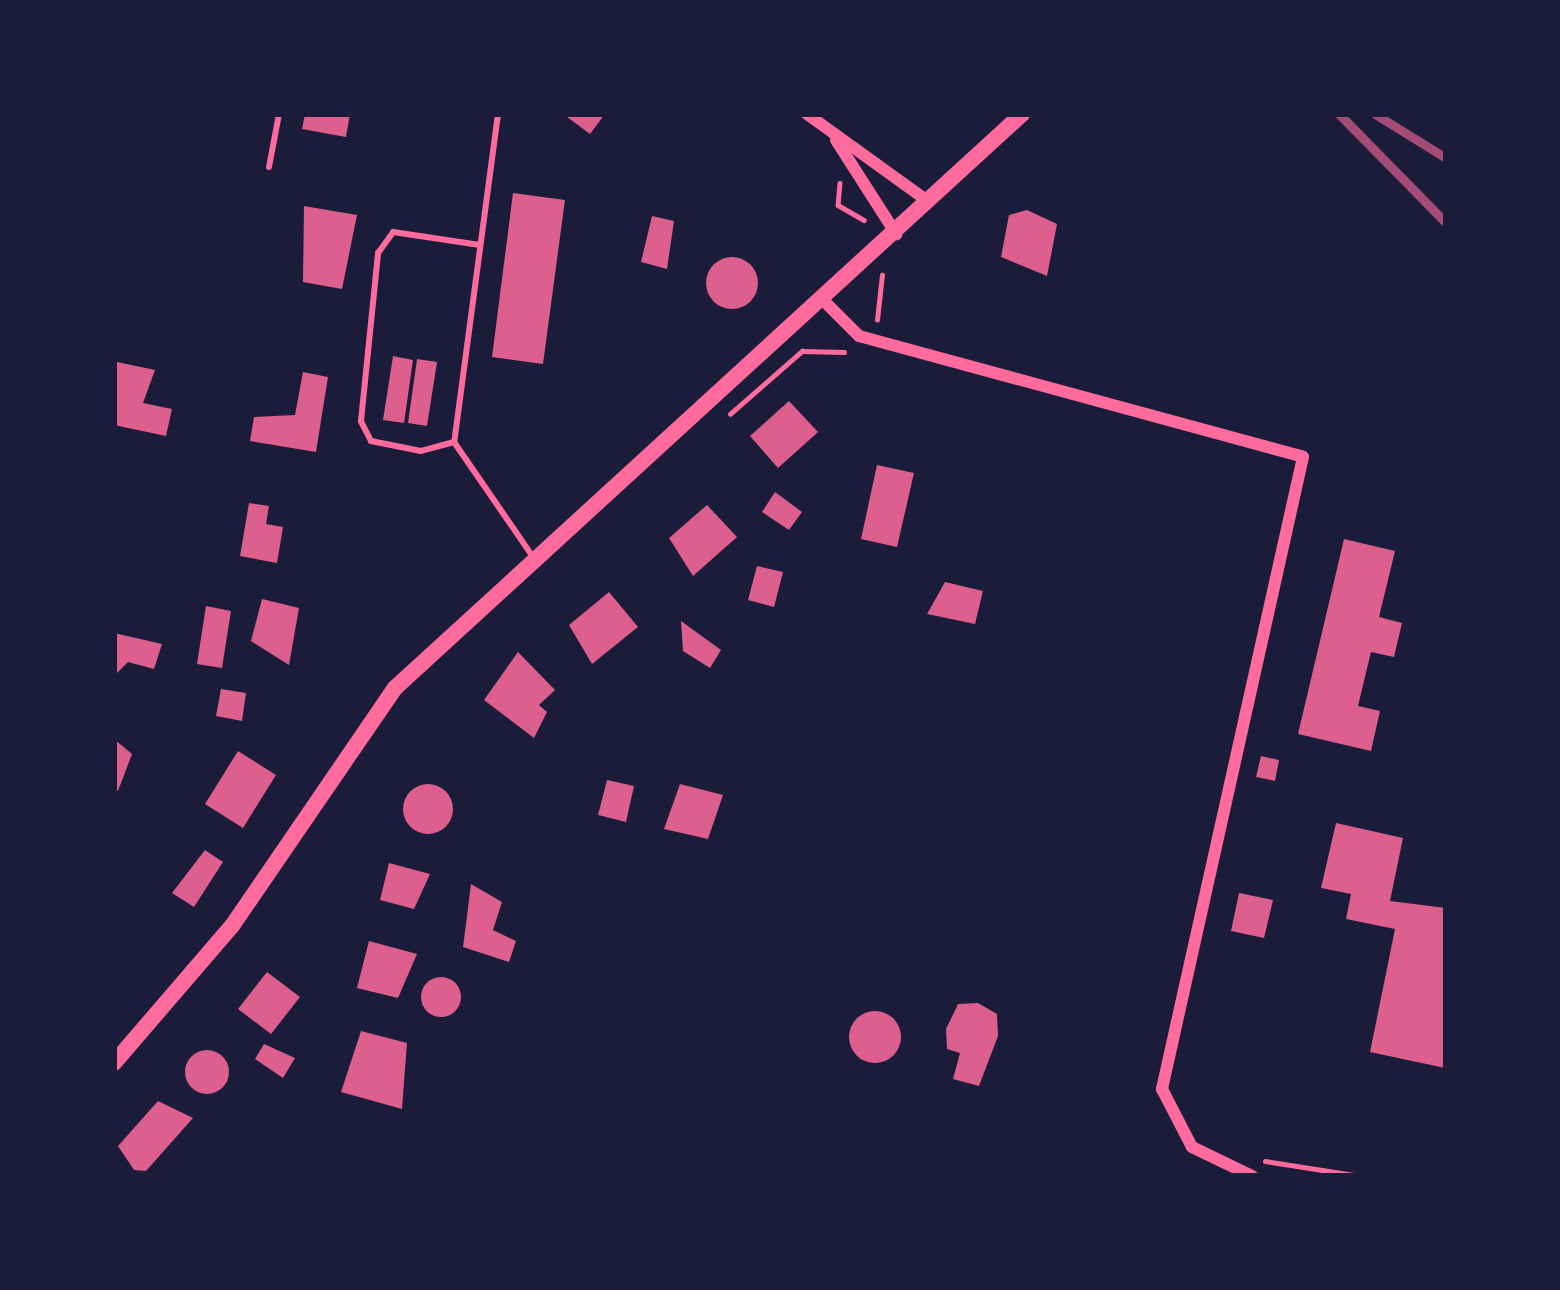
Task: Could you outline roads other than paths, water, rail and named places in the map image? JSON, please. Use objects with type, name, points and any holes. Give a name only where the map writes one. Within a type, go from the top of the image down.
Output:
[{"type":"street","points":[[806,114],[929,202]]},
{"type":"street","points":[[114,1063],[232,926],[380,705],[826,303],[1022,114]]},
{"type":"street","points":[[832,133],[896,235]]},
{"type":"street","points":[[826,303],[860,336],[1303,457],[1162,1090],[1192,1147],[1252,1176]]},
{"type":"lane","points":[[269,166],[279,114]]},
{"type":"lane","points":[[498,114],[454,442],[537,562]]},
{"type":"lane","points":[[454,442],[421,451],[371,441],[361,421],[378,253],[393,232],[480,245]]},
{"type":"railway","points":[[1339,114],[1446,223]]},
{"type":"railway","points":[[1375,114],[1446,158]]}]
